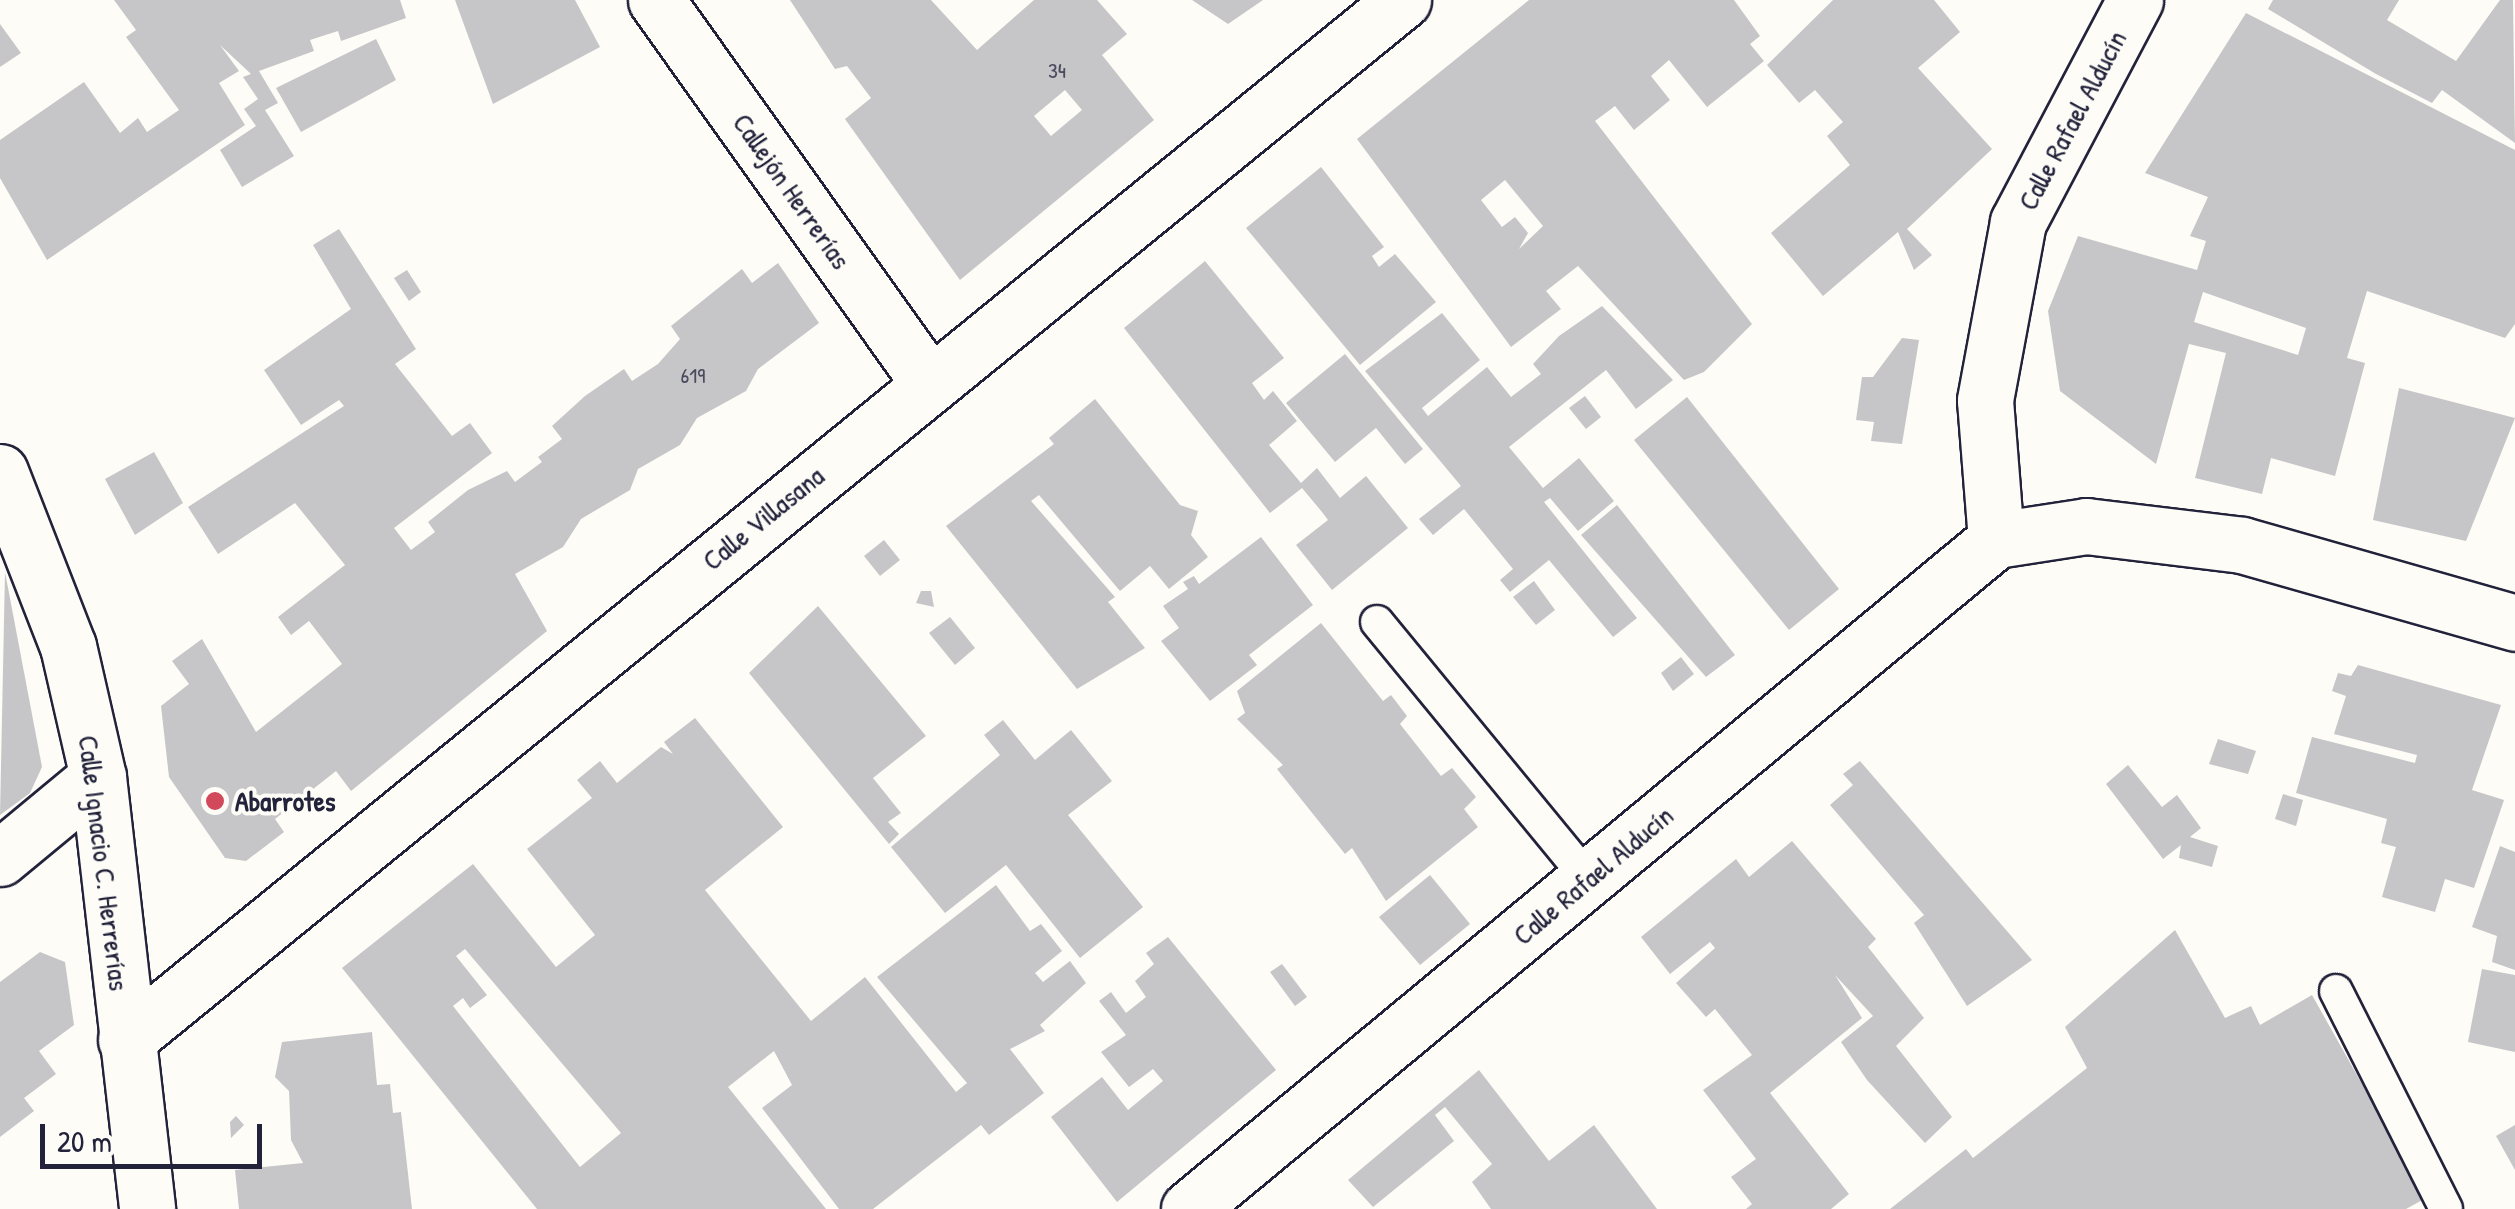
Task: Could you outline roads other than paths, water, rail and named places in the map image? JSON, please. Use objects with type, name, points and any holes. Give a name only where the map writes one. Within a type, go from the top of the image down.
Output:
[{"type":"street","name":"Callejón Herrerías","points":[[656,0],[928,382]]},
{"type":"street","name":"Calle Villasana","points":[[126,1040],[928,382],[1403,0]]},
{"type":"street","name":"Calle Rafael Alducín","points":[[1189,1209],[1996,540],[1985,400],[2018,222],[2135,0]]},
{"type":"street","name":"Calle Ignacio C. Herrerías","points":[[0,472],[68,646],[98,776],[147,1209]]},
{"type":"street","points":[[1996,540],[2086,526],[2242,545],[2515,623]]},
{"type":"street","points":[[0,858],[98,776]]},
{"type":"lane","points":[[1378,622],[1588,879]]},
{"type":"lane","points":[[2336,991],[2446,1209]]},
{"type":"place","name":"Abarrotes","points":[[215,801]]}]
